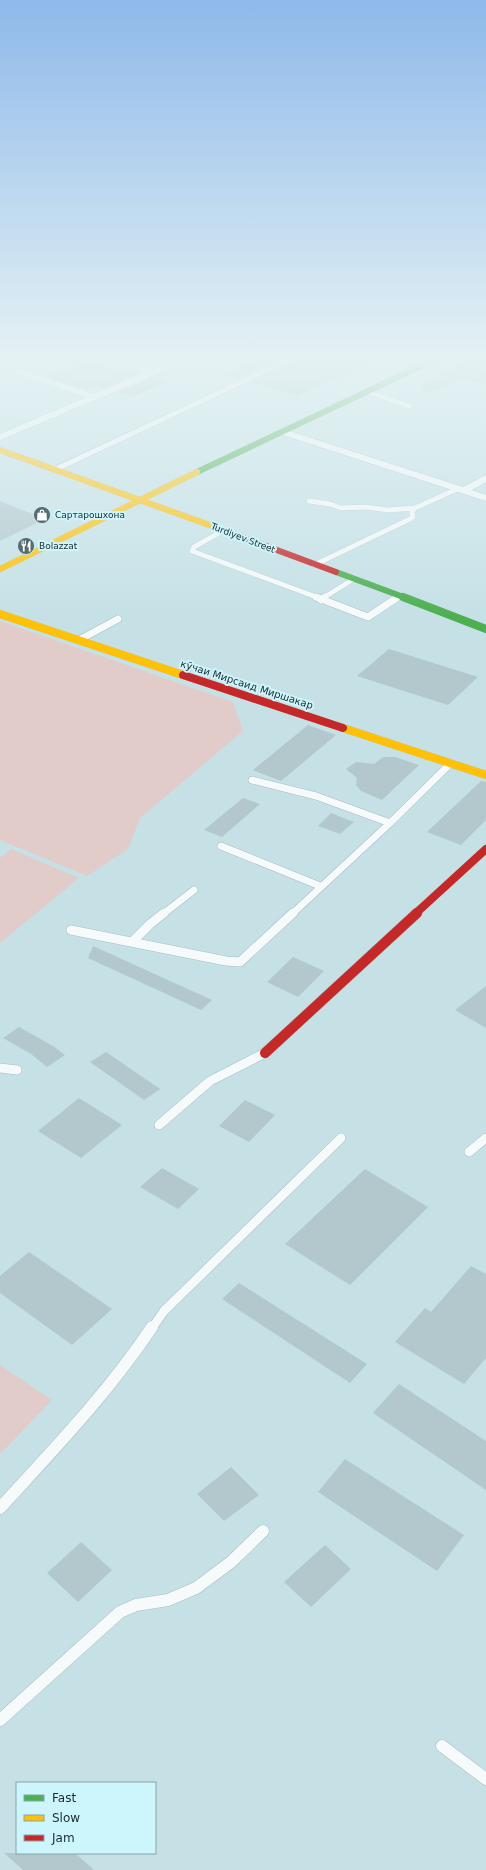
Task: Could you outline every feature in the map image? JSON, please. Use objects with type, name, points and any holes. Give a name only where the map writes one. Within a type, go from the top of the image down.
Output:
[{"type":"street","points":[[55,469],[108,444]]},
{"type":"street","points":[[0,569],[139,499],[257,444]]},
{"type":"street","points":[[321,444],[486,498]]},
{"type":"street","name":"Turdiyev Street","points":[[0,450],[224,530],[352,580],[486,629]]},
{"type":"street","points":[[461,490],[486,478]]},
{"type":"street","name":"кӯчаи Мирсаид Миршакар","points":[[0,614],[486,775]]},
{"type":"street","points":[[265,1053],[486,849]]},
{"type":"lane","points":[[310,501],[330,504],[341,508],[366,507],[388,510],[415,508],[461,490]]},
{"type":"lane","points":[[314,565],[410,519],[413,517],[412,512],[415,508]]},
{"type":"lane","points":[[224,530],[194,547],[192,551],[368,617],[399,597]]},
{"type":"lane","points":[[321,600],[352,580]]},
{"type":"lane","points":[[79,640],[118,619]]},
{"type":"lane","points":[[71,930],[226,961],[240,962],[320,886],[390,823],[451,763]]},
{"type":"lane","points":[[252,780],[316,796],[390,823]]},
{"type":"lane","points":[[222,846],[320,886]]},
{"type":"lane","points":[[132,942],[150,924],[194,890]]},
{"type":"lane","points":[[159,1125],[207,1083],[218,1076],[246,1065],[265,1053]]},
{"type":"lane","points":[[0,1068],[17,1070]]},
{"type":"lane","points":[[0,1508],[67,1434],[129,1361],[146,1334],[164,1311],[341,1138]]},
{"type":"lane","points":[[469,1152],[486,1138]]},
{"type":"lane","points":[[0,1720],[120,1612],[136,1605],[168,1600],[196,1588],[226,1566],[263,1531]]},
{"type":"lane","points":[[442,1746],[486,1780]]},
{"type":"shaded area","points":[[0,621],[233,702],[243,731],[140,818],[128,849],[87,876],[0,840]]},
{"type":"shaded area","points":[[11,849],[79,878],[0,943],[0,858]]},
{"type":"shaded area","points":[[0,1365],[52,1400],[0,1454]]},
{"type":"building","points":[[0,501],[45,519],[0,541]]},
{"type":"building","points":[[389,649],[478,677],[448,705],[357,676]]},
{"type":"building","points":[[308,725],[336,735],[281,781],[253,770]]},
{"type":"building","points":[[383,757],[395,757],[419,765],[382,800],[361,791],[356,785],[357,778],[346,769],[356,762],[374,764]]},
{"type":"building","points":[[481,781],[486,782],[486,820],[461,845],[427,832]]},
{"type":"building","points":[[243,798],[260,804],[222,837],[204,830]]},
{"type":"building","points":[[331,813],[354,822],[340,834],[318,826]]},
{"type":"building","points":[[93,946],[212,1000],[201,1010],[88,958]]},
{"type":"building","points":[[293,957],[324,971],[298,997],[267,982]]},
{"type":"building","points":[[486,986],[486,1028],[455,1010]]},
{"type":"building","points":[[19,1027],[53,1046],[65,1055],[47,1067],[31,1054],[3,1038]]},
{"type":"building","points":[[106,1052],[160,1089],[144,1100],[90,1062]]},
{"type":"building","points":[[79,1098],[122,1125],[81,1158],[38,1131]]},
{"type":"building","points":[[245,1100],[275,1115],[249,1142],[219,1126]]},
{"type":"building","points":[[162,1168],[199,1189],[178,1209],[140,1187]]},
{"type":"building","points":[[365,1169],[428,1207],[350,1285],[285,1244]]},
{"type":"building","points":[[29,1252],[112,1309],[72,1345],[0,1293],[0,1276]]},
{"type":"building","points":[[471,1266],[486,1274],[486,1358],[464,1384],[395,1342],[425,1308],[431,1312]]},
{"type":"building","points":[[239,1283],[367,1364],[350,1383],[222,1299]]},
{"type":"building","points":[[399,1384],[486,1441],[486,1490],[373,1413]]},
{"type":"building","points":[[345,1459],[464,1535],[437,1571],[318,1492]]},
{"type":"building","points":[[231,1467],[259,1495],[224,1521],[197,1494]]},
{"type":"building","points":[[81,1542],[112,1570],[78,1602],[47,1573]]},
{"type":"building","points":[[325,1545],[351,1569],[311,1607],[284,1582]]},
{"type":"building","points":[[4,1853],[76,1854],[94,1870],[23,1870]]},
{"type":"traffic: fast","points":[[197,472],[256,444]]},
{"type":"traffic: fast","points":[[336,572],[486,629]]},
{"type":"traffic: slow","points":[[0,450],[215,527]]},
{"type":"traffic: slow","points":[[0,569],[197,472]]},
{"type":"traffic: slow","points":[[0,614],[183,675]]},
{"type":"traffic: slow","points":[[343,728],[486,775]]},
{"type":"traffic: jam","points":[[215,527],[336,572]]},
{"type":"traffic: jam","points":[[183,675],[343,728]]},
{"type":"traffic: jam","points":[[265,1053],[486,849]]},
{"type":"place","name":"Сартарошхона","points":[[42,515]]},
{"type":"place","name":"Bolazzat","points":[[26,546]]}]
